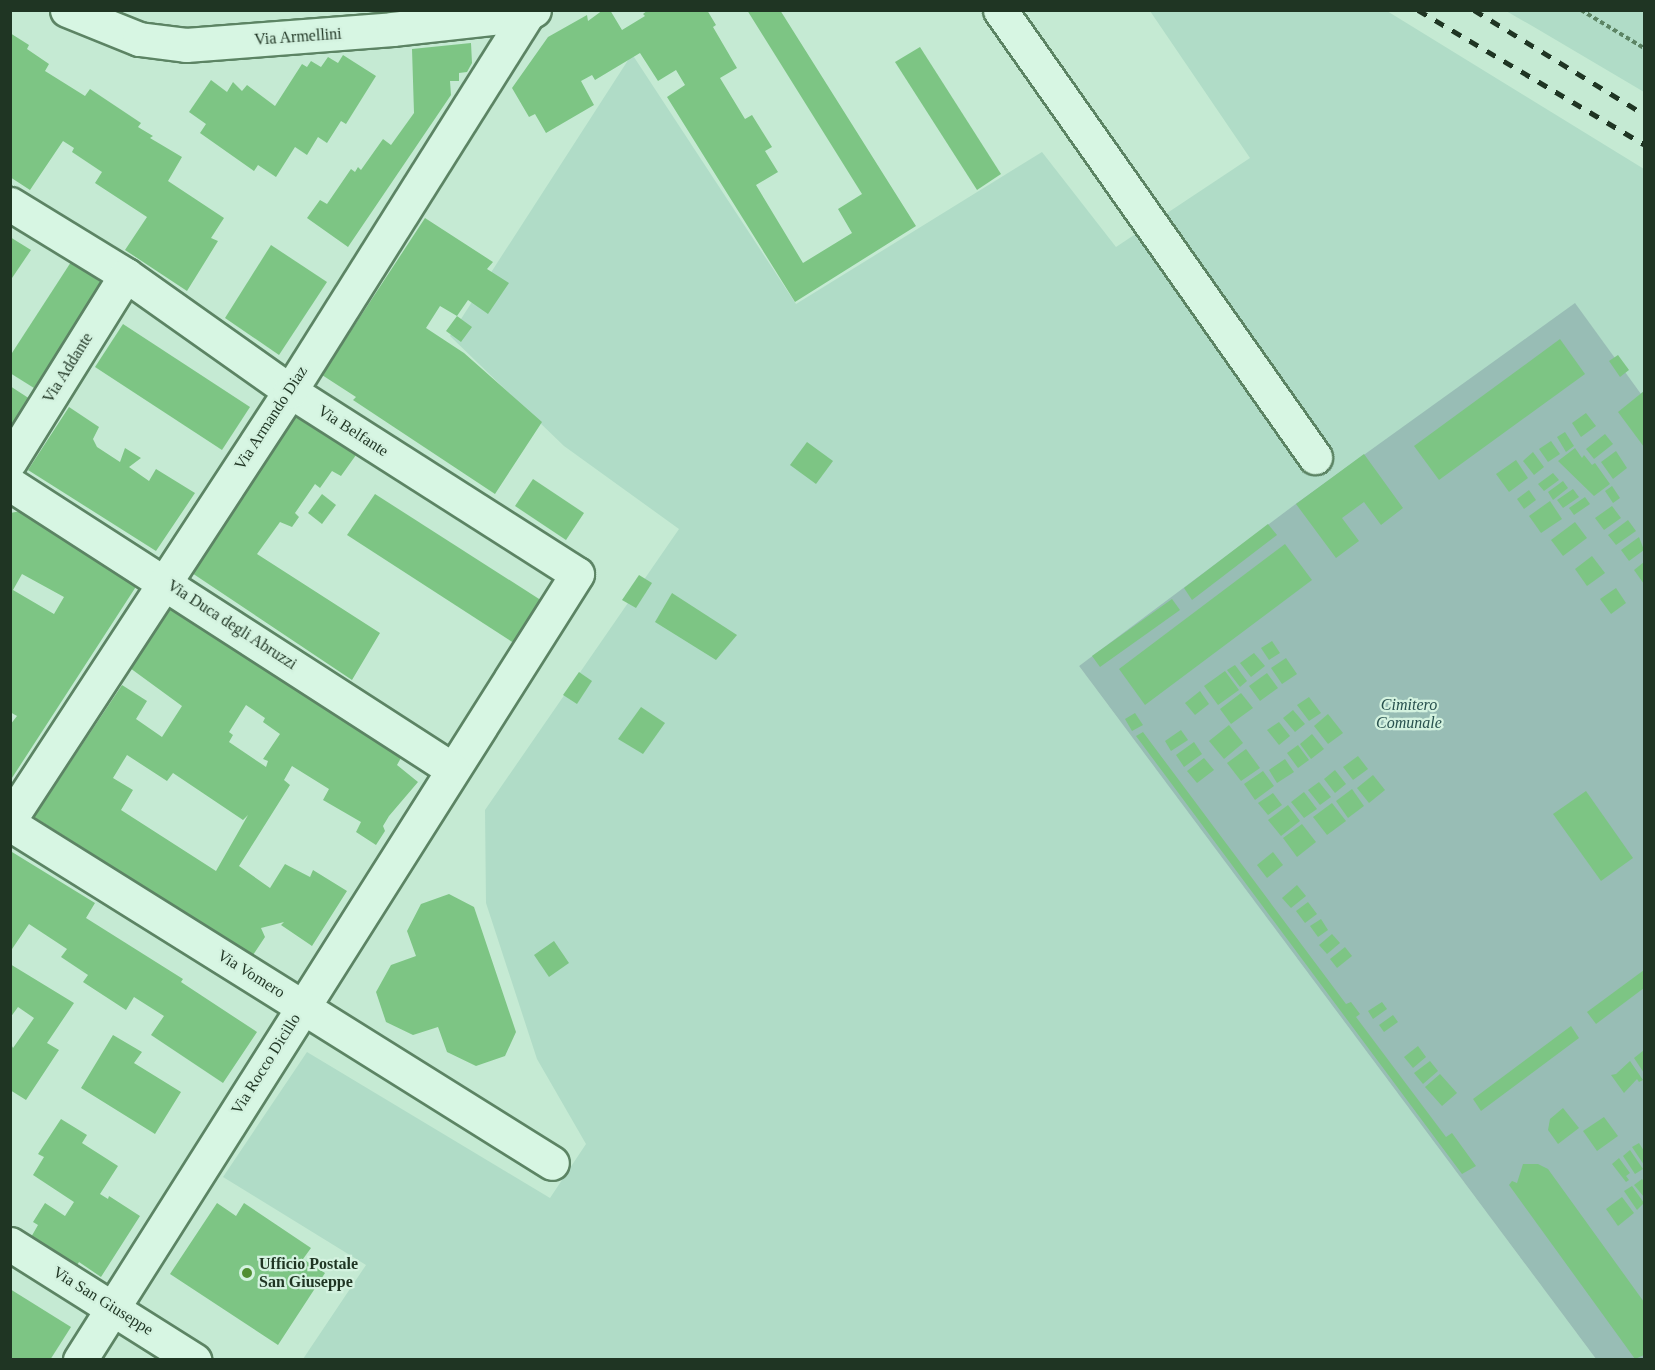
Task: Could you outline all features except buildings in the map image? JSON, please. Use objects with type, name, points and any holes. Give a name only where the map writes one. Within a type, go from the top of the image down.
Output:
[{"type":"street","name":"Via Armellini","points":[[67,10],[139,39],[186,45],[392,29],[530,12]]},
{"type":"street","points":[[1000,10],[1315,458]]},
{"type":"street","name":"Via Armando Diaz","points":[[10,822],[290,391],[530,12]]},
{"type":"street","name":"Via Belfante","points":[[10,204],[126,275],[290,391],[577,574]]},
{"type":"street","name":"Via Addante","points":[[10,461],[126,275]]},
{"type":"street","name":"Via Duca degli Abruzzi","points":[[10,484],[452,769]]},
{"type":"street","name":"Via Rocco Dicillo","points":[[80,1359],[577,574]]},
{"type":"street","name":"Via Vomero","points":[[10,822],[552,1163]]},
{"type":"street","name":"Via San Giuseppe","points":[[10,1244],[194,1359]]},
{"type":"path","points":[[1581,10],[1644,48]]},
{"type":"green space","points":[[1150,11],[1387,11],[1644,169],[1644,398],[1575,304],[1079,666],[1596,1359],[303,1359],[366,1265],[223,1177],[307,1052],[550,1198],[586,1144],[537,1059],[486,903],[485,810],[679,529],[564,446],[450,336],[632,54],[796,304],[1042,152],[1116,247],[1250,158]]},
{"type":"green space","points":[[1506,11],[1644,11],[1644,92],[1534,27]]},
{"type":"green space","name":"Cimitero Comunale","points":[[1575,303],[1644,398],[1644,1359],[1596,1359],[1079,666],[1297,503]]},
{"type":"railway","points":[[1418,10],[1644,144]]},
{"type":"railway","points":[[1474,10],[1644,114]]},
{"type":"place","name":"Ufficio Postale San Giuseppe","points":[[247,1273]]}]
